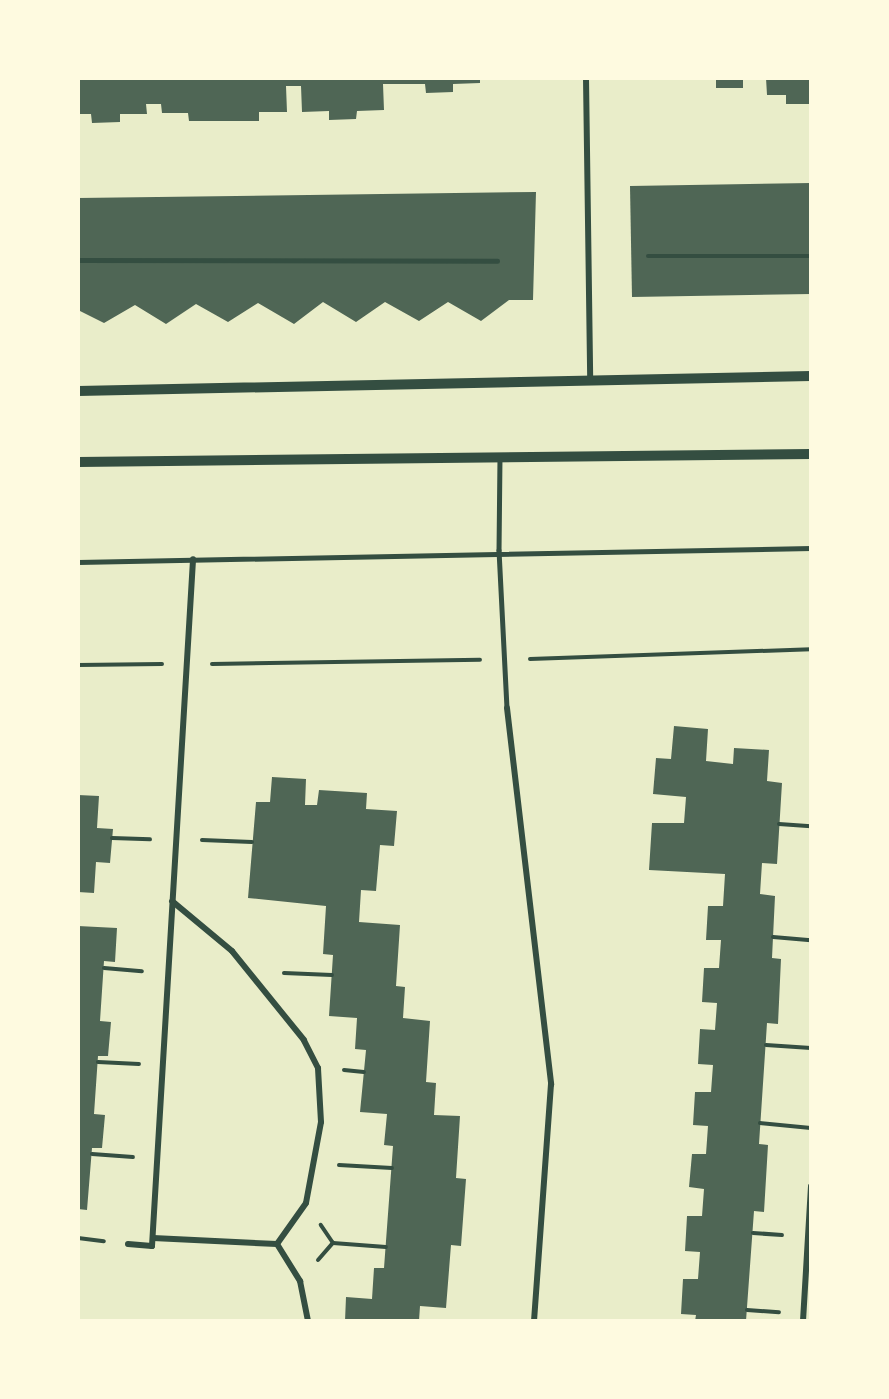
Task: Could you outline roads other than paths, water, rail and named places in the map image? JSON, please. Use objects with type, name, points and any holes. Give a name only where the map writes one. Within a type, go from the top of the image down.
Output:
[{"type":"street","points":[[586,78],[590,379]]},
{"type":"street","points":[[78,391],[811,376]]},
{"type":"street","points":[[78,462],[811,454]]},
{"type":"street","points":[[128,1244],[152,1246],[153,1238],[193,559]]},
{"type":"street","points":[[507,708],[551,1084],[534,1321]]},
{"type":"street","points":[[172,901],[250,971],[304,1040],[318,1068],[321,1122],[317,1163],[306,1203],[278,1244]]},
{"type":"street","points":[[803,1321],[808,1273],[811,1186]]},
{"type":"street","points":[[153,1238],[278,1244]]},
{"type":"street","points":[[278,1244],[300,1281],[308,1321]]},
{"type":"lane","points":[[648,256],[811,256]]},
{"type":"lane","points":[[78,260],[497,261]]},
{"type":"lane","points":[[500,457],[499,550],[507,708]]},
{"type":"lane","points":[[78,562],[499,550],[811,548]]}]
